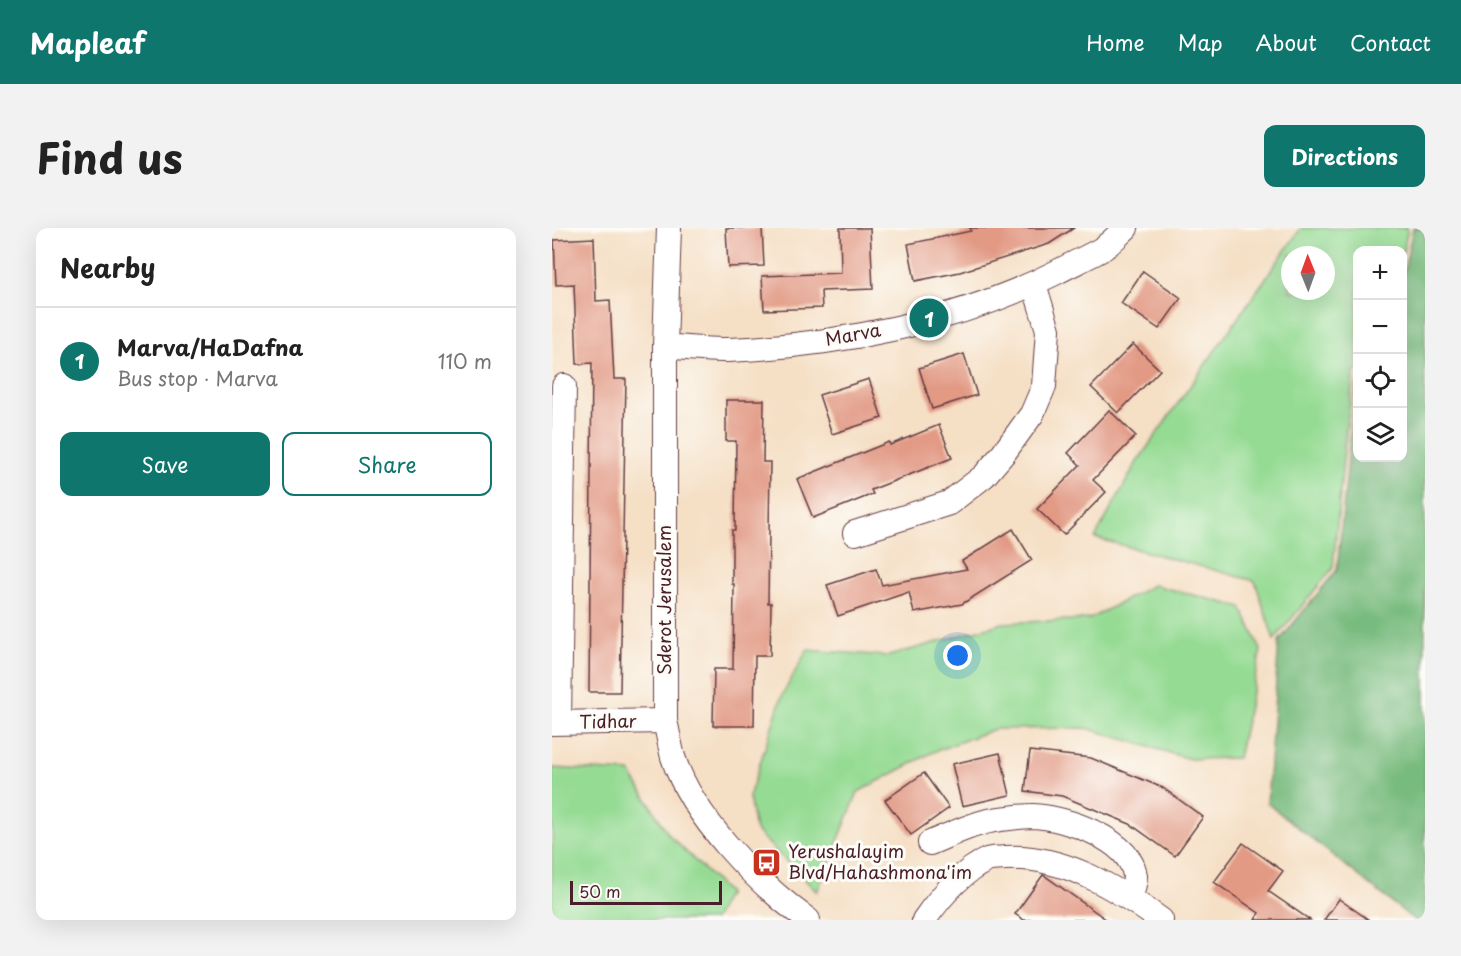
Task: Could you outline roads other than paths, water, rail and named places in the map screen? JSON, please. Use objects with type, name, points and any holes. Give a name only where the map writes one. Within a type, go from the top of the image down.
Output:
[{"type":"street","name":"Sderot Jerusalem","points":[[669,228],[665,346],[665,721],[674,759],[693,799],[726,843],[757,877],[808,920]]},
{"type":"street","name":"Marva","points":[[665,346],[727,350],[845,337],[928,321],[991,302],[1034,284],[1104,248],[1126,228]]},
{"type":"street","points":[[855,533],[949,503],[984,477],[1032,414],[1044,386],[1048,330],[1034,284]]},
{"type":"street","points":[[556,723],[564,386]]},
{"type":"street","name":"Tidhar","points":[[556,723],[665,721]]},
{"type":"street","points":[[930,843],[998,819],[1033,816],[1064,822],[1093,832],[1117,845],[1127,858],[1135,875],[1131,899]]},
{"type":"street","points":[[924,920],[937,901],[964,875],[989,860],[1025,857],[1062,865],[1131,899],[1161,920]]},
{"type":"place","name":"Marva/HaDafna","points":[[929,318]]},
{"type":"place","name":"Yerushalayim Blvd/Hahashmona'im","points":[[767,862]]}]
